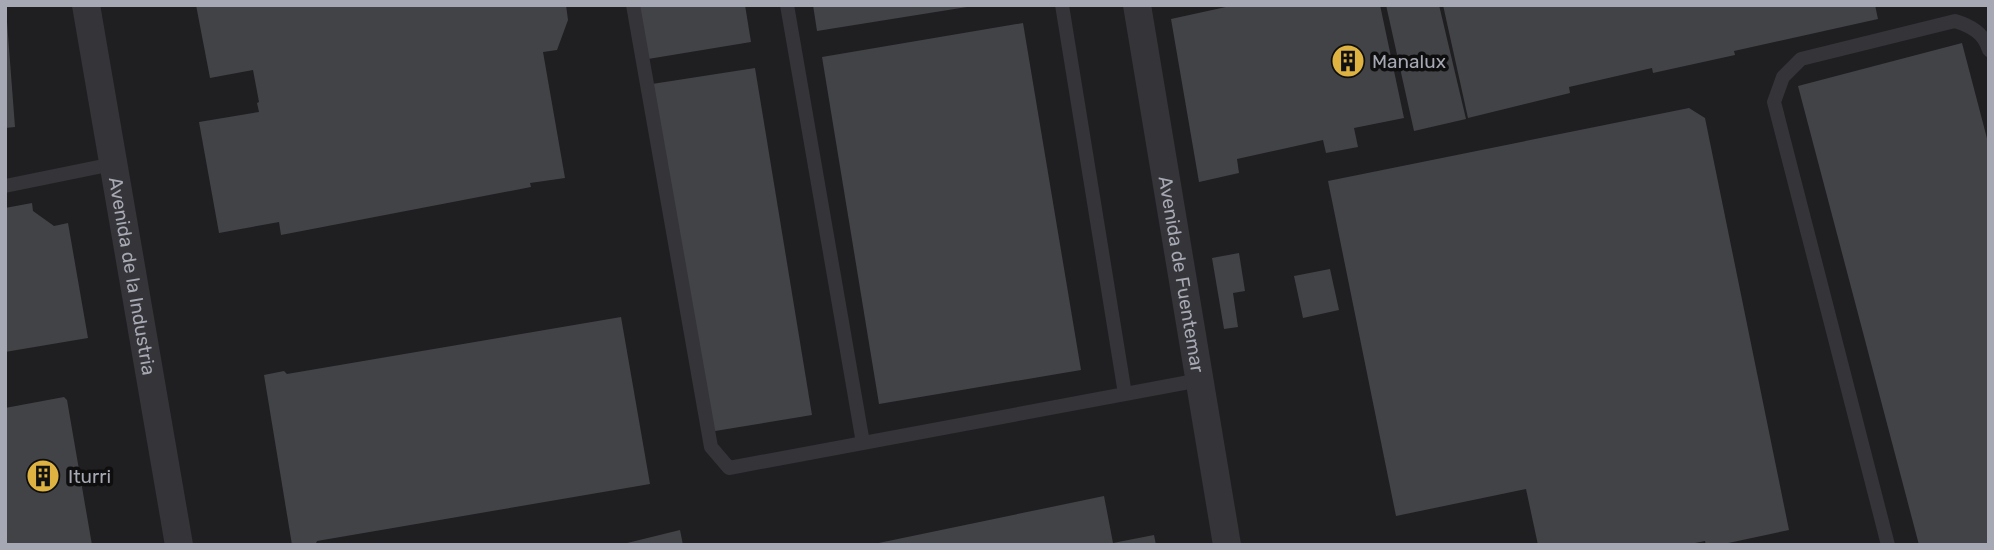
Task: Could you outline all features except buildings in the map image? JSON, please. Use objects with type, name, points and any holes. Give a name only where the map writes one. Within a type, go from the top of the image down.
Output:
[{"type":"street","name":"Avenida de la Industria","points":[[86,5],[179,545]]},
{"type":"street","name":"Avenida de Fuentemar","points":[[1137,5],[1227,545]]},
{"type":"lane","points":[[633,5],[710,447],[729,468],[1200,380]]},
{"type":"lane","points":[[787,5],[863,443]]},
{"type":"lane","points":[[1062,5],[1125,394]]},
{"type":"lane","points":[[1888,545],[1774,103],[1783,77],[1801,59],[1955,21],[1974,27],[1987,42],[1989,50]]},
{"type":"lane","points":[[5,186],[113,164]]},
{"type":"shaded area","points":[[5,5],[1989,5],[1989,545],[5,545]]},
{"type":"place","name":"Manalux","points":[[1348,61]]},
{"type":"place","name":"Iturri","points":[[43,476]]}]
